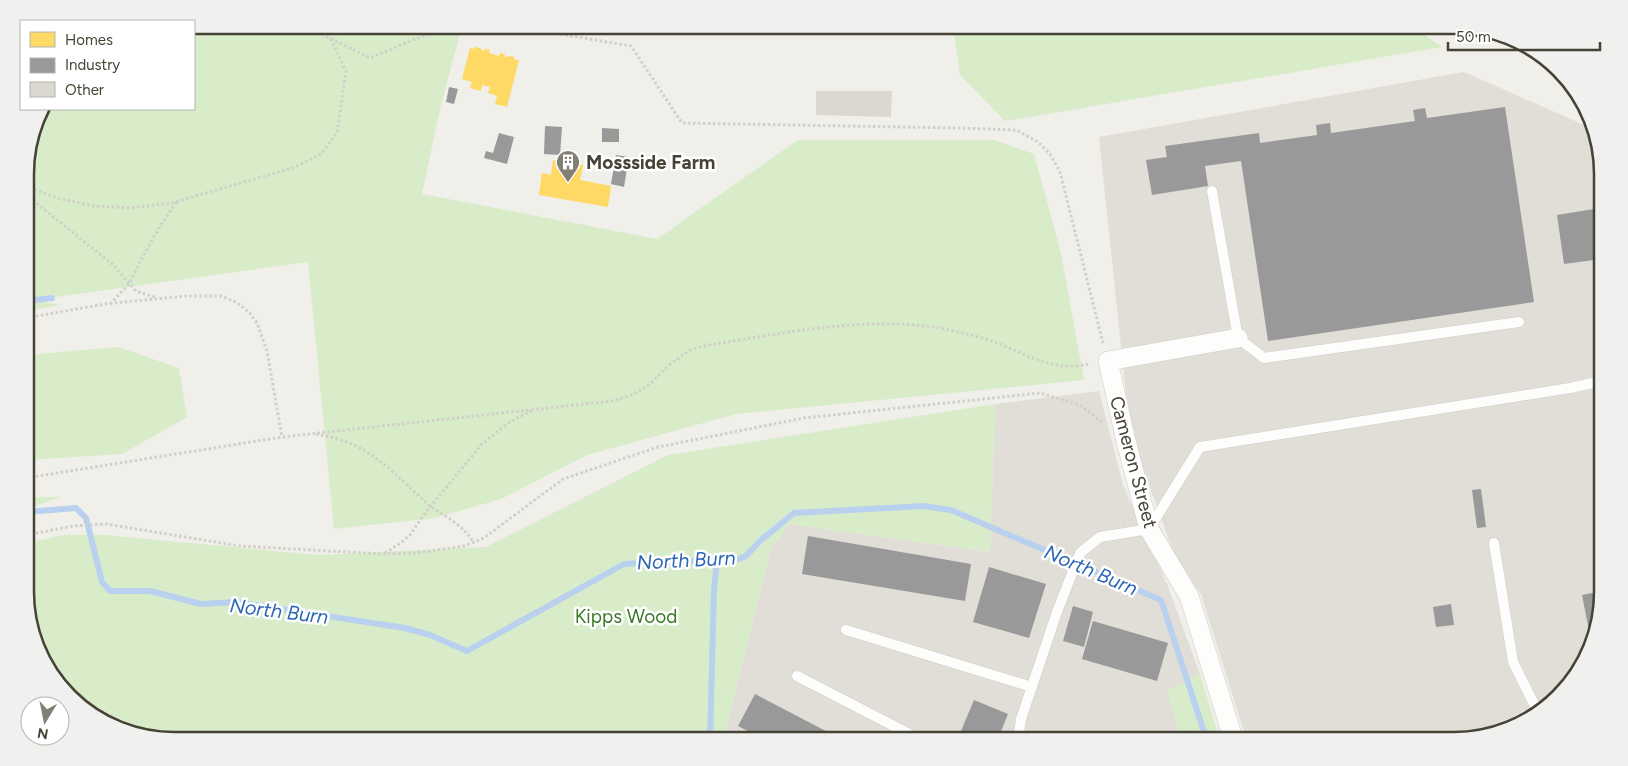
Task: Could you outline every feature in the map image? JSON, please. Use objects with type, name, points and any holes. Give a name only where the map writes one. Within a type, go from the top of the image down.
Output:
[{"type":"street","points":[[1108,361],[1238,338]]},
{"type":"street","name":"Cameron Street","points":[[1108,361],[1126,441],[1149,528],[1189,596],[1231,732]]},
{"type":"lane","points":[[1212,191],[1238,338],[1264,358],[1519,322]]},
{"type":"lane","points":[[1020,732],[1021,719],[1080,553],[1100,537],[1149,528],[1200,447],[1594,383]]},
{"type":"lane","points":[[1494,543],[1512,662],[1535,707]]},
{"type":"lane","points":[[846,630],[1032,687]]},
{"type":"lane","points":[[797,676],[906,732]]},
{"type":"path","points":[[324,34],[370,58],[429,34]]},
{"type":"path","points":[[34,477],[282,437],[612,401],[632,395],[649,384],[669,365],[690,350],[708,345],[837,327],[886,324],[924,326],[991,341],[1044,363],[1066,367],[1108,361],[1060,172],[1050,154],[1038,142],[1016,130],[682,123],[632,46],[560,34]]},
{"type":"path","points":[[34,189],[57,198],[94,206],[130,208],[171,204],[293,168],[321,154],[338,133],[346,71],[330,37]]},
{"type":"path","points":[[34,201],[112,264],[136,291],[160,299]]},
{"type":"path","points":[[110,304],[129,284],[162,223],[177,202]]},
{"type":"path","points":[[34,317],[110,304],[186,296],[221,296],[236,302],[249,312],[257,323],[267,352],[282,437]]},
{"type":"path","points":[[34,533],[73,526],[106,524],[240,546],[384,554],[416,553],[464,546],[484,538],[563,479],[658,447],[804,418],[1040,393],[1080,405],[1126,441]]},
{"type":"path","points":[[384,554],[410,535],[430,506],[482,444],[508,423],[536,409]]},
{"type":"path","points":[[312,434],[336,438],[360,447],[382,463],[430,506],[463,529],[473,542]]},
{"type":"shaded area","points":[[1464,72],[1586,126],[1593,155],[1594,173],[1594,602],[1592,620],[1584,646],[1571,670],[1547,698],[1516,718],[1482,730],[1464,732],[1244,732],[1201,594],[1174,554],[1130,432],[1099,137]]},
{"type":"shaded area","points":[[1099,391],[1123,485],[1167,584],[1200,674],[1168,691],[1179,732],[725,732],[771,548],[790,524],[990,552],[995,404]]},
{"type":"green space","points":[[195,34],[460,34],[440,109],[422,194],[657,239],[798,140],[994,140],[1034,154],[1061,253],[1084,380],[736,414],[587,455],[501,499],[435,518],[334,529],[308,262],[34,300],[34,164],[39,137],[49,110],[195,110]]},
{"type":"green space","points":[[954,34],[1423,34],[1442,47],[1005,121],[960,75]]},
{"type":"green space","points":[[34,300],[61,305],[34,310]]},
{"type":"green space","points":[[118,347],[179,368],[187,417],[122,454],[34,460],[34,354]]},
{"type":"green space","name":"Kipps Wood","points":[[995,404],[990,552],[790,524],[771,548],[725,732],[173,732],[146,730],[120,722],[104,714],[75,691],[52,662],[44,646],[39,629],[35,611],[34,541],[64,535],[105,535],[317,555],[486,547],[668,455]]},
{"type":"green space","points":[[34,497],[61,497],[34,506]]},
{"type":"green space","points":[[1200,674],[1217,732],[1178,732],[1167,691]]},
{"type":"building: Homes","points":[[476,47],[483,51],[485,49],[490,50],[489,53],[499,56],[500,53],[505,54],[504,57],[513,56],[515,60],[519,60],[507,107],[495,104],[497,96],[488,93],[490,87],[482,85],[481,91],[470,88],[472,82],[462,79],[470,48]]},
{"type":"building: Homes","name":"Mossside Farm","points":[[553,160],[583,165],[580,180],[611,186],[608,207],[539,195],[542,173],[551,175]]},
{"type":"building: Industry","points":[[449,87],[458,89],[454,104],[446,102]]},
{"type":"building: Industry","points":[[1505,107],[1534,302],[1268,341],[1241,161],[1205,166],[1208,186],[1152,195],[1146,160],[1167,157],[1165,146],[1259,133],[1260,143],[1317,135],[1316,125],[1330,123],[1331,133],[1415,121],[1413,110],[1425,108],[1427,118]]},
{"type":"building: Industry","points":[[545,126],[562,127],[560,155],[544,154]]},
{"type":"building: Industry","points":[[602,128],[619,129],[619,142],[602,142]]},
{"type":"building: Industry","points":[[499,133],[514,137],[507,164],[484,158],[486,151],[493,153]]},
{"type":"building: Industry","points":[[616,155],[629,157],[624,187],[611,184]]},
{"type":"building: Industry","points":[[1594,209],[1594,260],[1564,264],[1557,215]]},
{"type":"building: Industry","points":[[1481,489],[1486,527],[1477,528],[1472,490]]},
{"type":"building: Industry","points":[[808,536],[971,564],[965,601],[802,574]]},
{"type":"building: Industry","points":[[989,567],[1046,584],[1029,638],[973,622]]},
{"type":"building: Industry","points":[[1594,593],[1592,620],[1589,630],[1582,595]]},
{"type":"building: Industry","points":[[1451,604],[1454,625],[1436,627],[1433,607]]},
{"type":"building: Industry","points":[[1073,606],[1093,612],[1084,647],[1063,641]]},
{"type":"building: Industry","points":[[1093,621],[1168,643],[1157,681],[1082,659]]},
{"type":"building: Industry","points":[[755,694],[828,732],[750,732],[738,726]]},
{"type":"building: Industry","points":[[974,700],[1008,714],[1001,732],[961,731]]},
{"type":"building: Other","points":[[816,91],[892,91],[891,117],[816,115]]},
{"type":"waterway","points":[[34,300],[52,298]]},
{"type":"waterway","name":"North Burn","points":[[34,511],[76,508],[86,518],[102,582],[110,591],[150,591],[201,604],[236,602],[405,628],[430,635],[467,651],[624,564],[733,561],[746,556],[760,541],[794,513],[923,506],[951,510],[1161,600],[1204,732]]},
{"type":"waterway","points":[[710,732],[714,589],[717,560]]},
{"type":"place","name":"Mossside Farm","points":[[568,183]]}]
